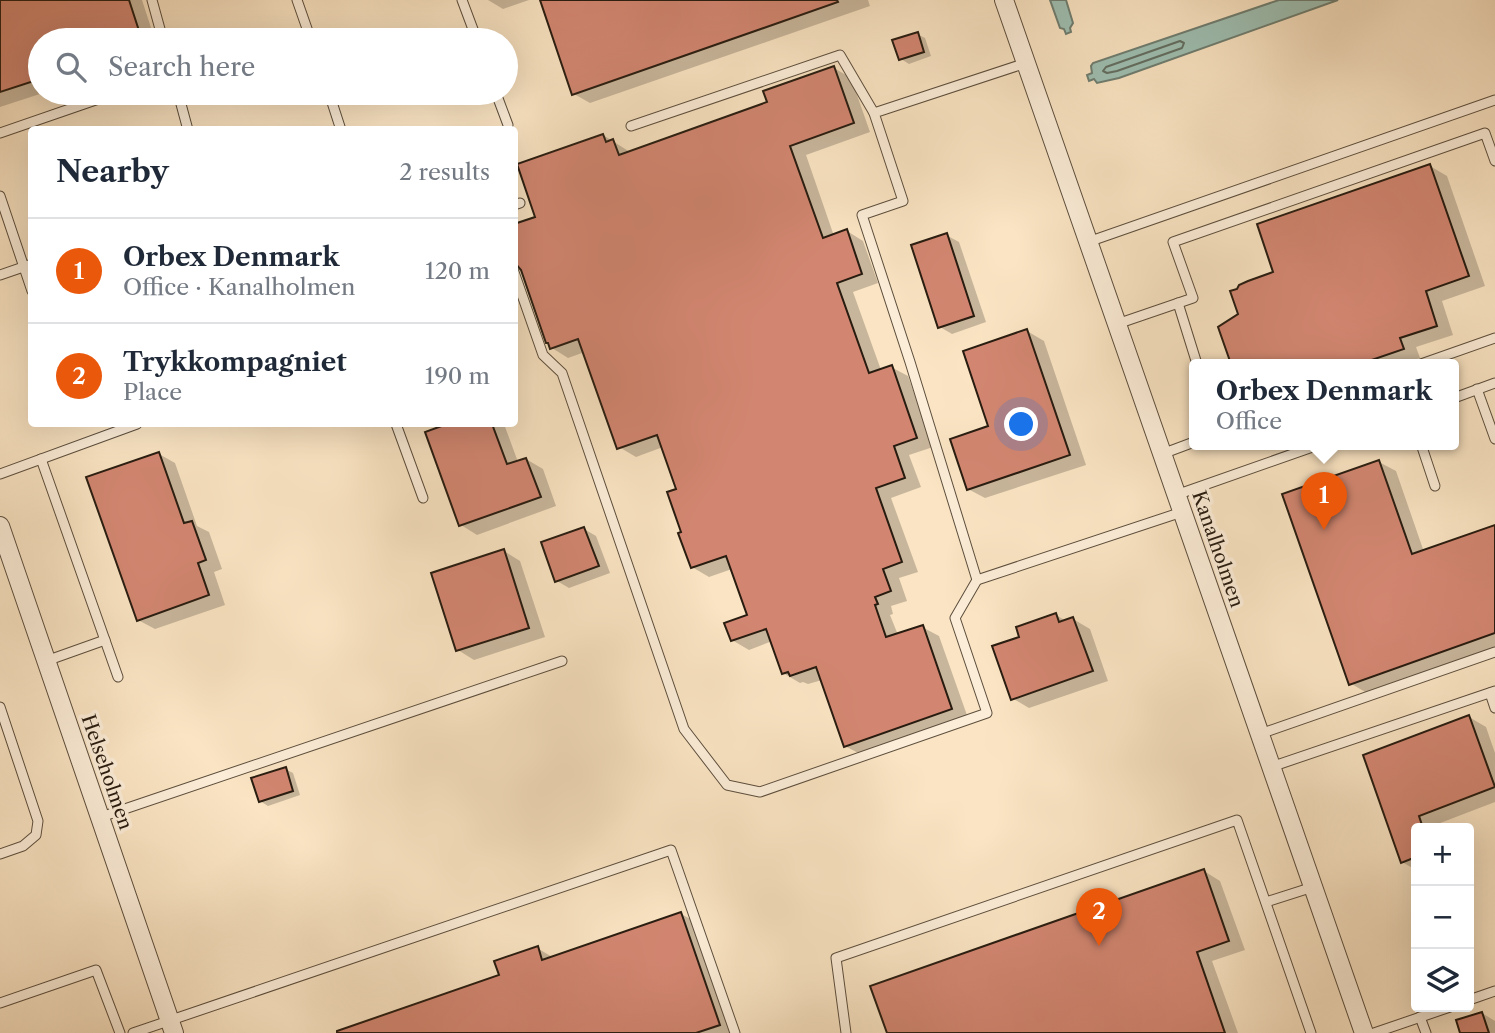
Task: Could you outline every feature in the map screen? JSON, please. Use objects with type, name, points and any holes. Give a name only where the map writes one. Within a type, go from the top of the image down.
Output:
[{"type":"street","name":"Kanalholmen","points":[[1004,0],[1364,1033]]},
{"type":"street","name":"Helseholmen","points":[[0,526],[172,1027]]},
{"type":"lane","points":[[152,0],[160,28]]},
{"type":"lane","points":[[297,0],[307,28]]},
{"type":"lane","points":[[462,0],[472,28]]},
{"type":"lane","points":[[631,127],[840,55],[874,113],[903,201],[862,215],[977,580]]},
{"type":"lane","points":[[874,113],[1026,63]]},
{"type":"lane","points":[[1088,242],[1495,100]]},
{"type":"lane","points":[[0,133],[81,105]]},
{"type":"lane","points":[[181,105],[187,126]]},
{"type":"lane","points":[[333,105],[340,126]]},
{"type":"lane","points":[[500,105],[508,125]]},
{"type":"lane","points":[[1117,324],[1193,298],[1173,242],[1485,133],[1495,160]]},
{"type":"lane","points":[[0,196],[27,266],[0,275]]},
{"type":"lane","points":[[518,283],[543,355],[562,373],[684,729],[727,785],[760,792],[987,713],[955,618],[977,580],[1179,503],[1307,450]]},
{"type":"lane","points":[[1178,303],[1195,359]]},
{"type":"lane","points":[[1435,359],[1495,338]]},
{"type":"lane","points":[[1459,396],[1495,383]]},
{"type":"lane","points":[[1477,389],[1495,439]]},
{"type":"lane","points":[[0,474],[129,427]]},
{"type":"lane","points":[[397,427],[422,498]]},
{"type":"lane","points":[[1162,454],[1189,444]]},
{"type":"lane","points":[[1423,450],[1435,486]]},
{"type":"lane","points":[[41,459],[118,677]]},
{"type":"lane","points":[[46,661],[105,640]]},
{"type":"lane","points":[[1260,734],[1495,652]]},
{"type":"lane","points":[[101,817],[562,661]]},
{"type":"lane","points":[[1271,767],[1492,692],[1495,708]]},
{"type":"lane","points":[[0,708],[38,821],[36,835],[23,846],[0,854]]},
{"type":"lane","points":[[846,1033],[836,958],[1237,820],[1311,1033]]},
{"type":"lane","points":[[133,1033],[172,1027],[671,850],[735,1033]]},
{"type":"lane","points":[[1266,902],[1313,887]]},
{"type":"lane","points":[[0,1003],[96,970],[120,1033]]},
{"type":"lane","points":[[1474,998],[1495,991]]},
{"type":"lane","points":[[1374,1033],[1435,1012]]},
{"type":"lane","points":[[1420,1017],[1426,1033]]},
{"type":"water","points":[[1050,0],[1066,0],[1073,23],[1071,32],[1066,34],[1064,29],[1060,28]]},
{"type":"water","points":[[1279,0],[1338,0],[1119,78],[1097,83],[1094,79],[1089,81],[1087,75],[1092,73],[1093,63]]},
{"type":"building","points":[[0,0],[129,0],[138,28],[28,28],[28,83],[0,92]]},
{"type":"building","points":[[540,0],[837,0],[838,2],[572,95]]},
{"type":"building","points":[[918,32],[924,52],[899,60],[892,40]]},
{"type":"building","points":[[834,66],[854,123],[790,146],[823,238],[847,229],[862,274],[837,283],[869,373],[892,365],[917,438],[894,446],[905,478],[876,488],[902,562],[883,569],[891,591],[875,597],[878,604],[875,605],[886,637],[923,625],[952,709],[844,747],[816,667],[790,676],[788,672],[782,674],[766,629],[731,641],[724,623],[747,615],[726,556],[691,568],[667,492],[676,489],[657,435],[617,449],[578,339],[550,349],[518,267],[518,223],[535,217],[518,164],[603,134],[606,142],[613,139],[619,155],[767,102],[763,91]]},
{"type":"building","points":[[1430,164],[1469,276],[1426,291],[1437,326],[1400,338],[1404,349],[1375,359],[1229,359],[1218,327],[1238,314],[1230,291],[1273,272],[1257,224]]},
{"type":"building","points":[[947,233],[974,316],[938,328],[911,245]]},
{"type":"building","points":[[1027,329],[1070,455],[967,490],[950,439],[988,426],[963,351]]},
{"type":"building","points":[[439,427],[493,427],[507,464],[526,458],[541,497],[459,526],[425,432]]},
{"type":"building","points":[[159,452],[184,523],[192,521],[206,560],[198,563],[209,595],[137,621],[86,477]]},
{"type":"building","points":[[1379,460],[1412,554],[1495,525],[1495,633],[1349,685],[1282,494]]},
{"type":"building","points":[[584,527],[599,566],[555,582],[541,542]]},
{"type":"building","points":[[504,549],[529,628],[456,651],[431,573]]},
{"type":"building","points":[[1056,613],[1059,622],[1073,617],[1093,671],[1011,700],[992,646],[1019,637],[1016,627]]},
{"type":"building","points":[[1469,715],[1495,787],[1419,816],[1421,823],[1411,823],[1411,859],[1401,863],[1363,755]]},
{"type":"building","points":[[286,767],[293,791],[259,802],[251,778]]},
{"type":"building","points":[[1204,869],[1229,941],[1197,952],[1225,1033],[887,1033],[870,986]]},
{"type":"building","points":[[681,912],[720,1025],[696,1033],[337,1033],[499,975],[494,961],[538,946],[542,960]]},
{"type":"building","points":[[1482,1012],[1489,1033],[1460,1033],[1456,1020]]},
{"type":"place","name":"Orbex Denmark","points":[[1324,530]]},
{"type":"place","name":"Trykkompagniet","points":[[1099,946]]}]
